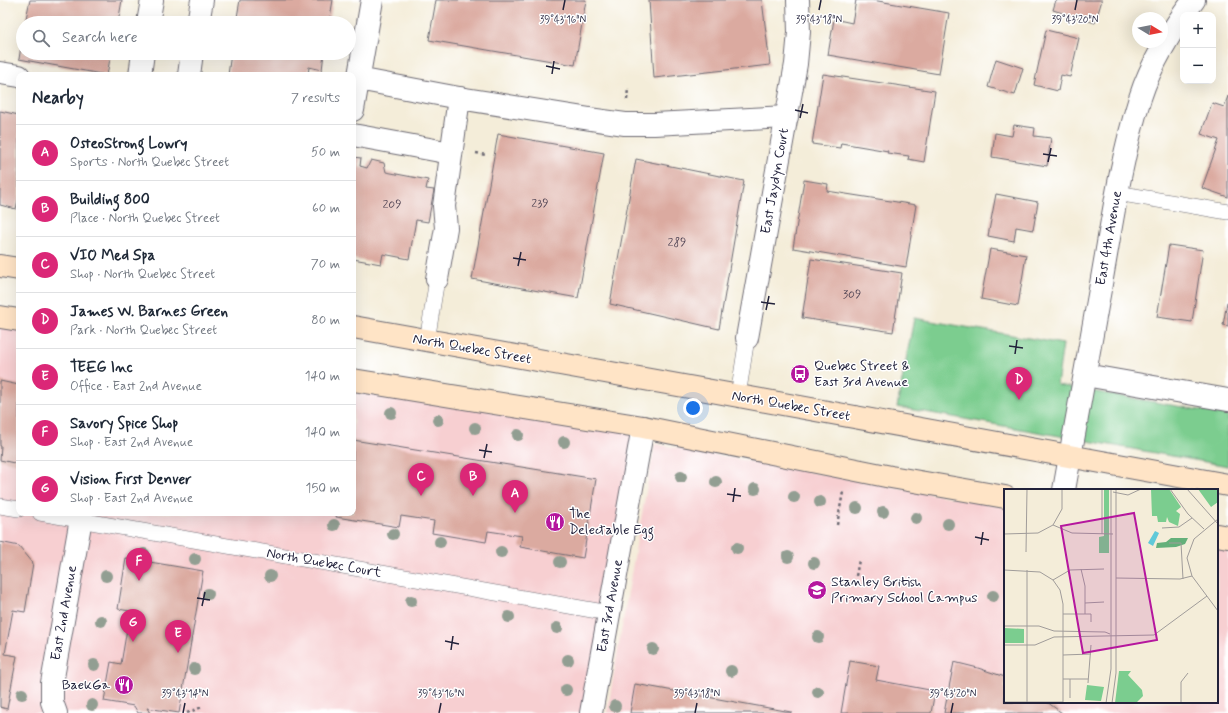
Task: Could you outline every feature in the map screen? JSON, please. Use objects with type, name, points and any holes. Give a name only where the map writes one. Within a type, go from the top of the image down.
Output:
[{"type":"main road","points":[[0,266],[16,269]]},
{"type":"main road","points":[[0,317],[16,320]]},
{"type":"main road","name":"North Quebec Street","points":[[356,329],[1228,485]]},
{"type":"main road","points":[[356,380],[643,427],[883,476],[1004,497]]},
{"type":"main road","points":[[1218,535],[1228,537]]},
{"type":"street","points":[[149,16],[152,0]]},
{"type":"street","points":[[199,16],[202,0]]},
{"type":"street","points":[[356,91],[372,0]]},
{"type":"street","name":"East Jaydyn Court","points":[[747,338],[796,64],[799,32],[798,0]]},
{"type":"street","name":"East 4th Avenue","points":[[1064,489],[1117,193],[1140,97],[1157,59],[1183,13],[1194,0]]},
{"type":"street","points":[[140,72],[142,60]]},
{"type":"street","points":[[189,72],[191,60]]},
{"type":"street","points":[[0,73],[16,76]]},
{"type":"street","points":[[358,79],[459,98],[625,124],[654,124],[787,117]]},
{"type":"street","points":[[438,279],[446,228],[444,206],[459,98]]},
{"type":"street","points":[[356,136],[451,153]]},
{"type":"street","points":[[1085,375],[1228,400]]},
{"type":"street","name":"East 3rd Avenue","points":[[591,713],[643,427]]},
{"type":"street","name":"East 2nd Avenue","points":[[56,713],[52,702],[52,683],[81,517]]},
{"type":"lane","points":[[1117,193],[1228,212]]},
{"type":"lane","points":[[427,341],[438,279]]},
{"type":"lane","points":[[738,396],[747,338]]},
{"type":"lane","points":[[0,506],[16,509]]},
{"type":"lane","name":"North Quebec Court","points":[[71,516],[609,613]]},
{"type":"path","points":[[837,525],[843,490]]},
{"type":"path","points":[[856,576],[859,560]]},
{"type":"path","points":[[187,713],[202,707]]},
{"type":"shaded area","points":[[0,317],[16,320],[16,516],[356,516],[356,380],[643,427],[591,713],[0,713]]},
{"type":"shaded area","name":"Stanley British Primary School Campus","points":[[655,444],[1004,507],[1004,703],[1218,703],[1218,544],[1228,546],[1228,713],[607,713]]},
{"type":"green space","points":[[914,318],[1063,344],[1057,385],[1228,415],[1228,466],[897,407]]},
{"type":"building","points":[[30,0],[122,0],[119,16],[27,16]]},
{"type":"building","points":[[240,0],[333,0],[330,16],[237,16]]},
{"type":"building","points":[[436,0],[586,0],[575,65],[429,40]]},
{"type":"building","points":[[649,0],[762,0],[770,65],[654,78]]},
{"type":"building","points":[[856,0],[872,0],[949,13],[939,74],[828,55],[834,19],[852,23]]},
{"type":"building","points":[[1056,0],[1102,0],[1095,23],[1053,10]]},
{"type":"building","points":[[1046,30],[1079,38],[1070,77],[1061,75],[1058,91],[1034,85]]},
{"type":"building","points":[[996,59],[1023,68],[1015,95],[988,87]]},
{"type":"building","points":[[24,60],[110,60],[108,72],[90,72]]},
{"type":"building","points":[[230,60],[323,60],[322,70],[309,67],[308,72],[228,72]]},
{"type":"building","points":[[823,74],[935,91],[924,162],[908,159],[909,156],[887,153],[888,151],[841,143],[840,148],[812,144]]},
{"type":"building","points":[[1228,96],[1228,197],[1202,188],[1219,140],[1201,134],[1212,103],[1224,107]]},
{"type":"building","points":[[0,111],[16,114],[16,209],[0,205]]},
{"type":"building","points":[[1014,125],[1035,128],[1034,136],[1051,138],[1047,166],[992,157],[995,133],[1012,136]]},
{"type":"building","points":[[498,134],[604,153],[578,298],[472,279]]},
{"type":"building","points":[[356,157],[361,158],[360,166],[367,168],[371,160],[384,163],[386,172],[428,180],[426,189],[434,190],[428,222],[416,220],[409,259],[383,254],[381,264],[356,260]]},
{"type":"building","points":[[636,159],[744,181],[719,329],[610,304]]},
{"type":"building","points":[[804,180],[828,184],[827,191],[916,205],[906,267],[793,248]]},
{"type":"building","points":[[996,194],[1038,202],[1033,230],[1016,227],[1014,241],[988,236]]},
{"type":"building","points":[[1169,245],[1203,250],[1192,322],[1157,317]]},
{"type":"building","points":[[990,249],[1026,255],[1018,306],[981,299]]},
{"type":"building","points":[[811,259],[902,273],[893,332],[802,318]]},
{"type":"building","points":[[1228,302],[1228,326],[1223,325]]},
{"type":"building","points":[[0,381],[16,384],[16,463],[0,460]]},
{"type":"building","points":[[356,440],[596,479],[583,558],[520,547],[522,536],[488,531],[486,542],[432,533],[434,521],[401,516],[399,527],[336,517],[356,516]]},
{"type":"building","points":[[0,542],[19,546],[33,563],[25,612],[13,610],[5,654],[17,656],[7,709],[0,707]]},
{"type":"building","points":[[126,558],[203,571],[179,713],[147,708],[150,713],[138,713],[134,706],[104,701],[111,662],[121,664],[130,611],[118,609]]},
{"type":"building","points":[[850,661],[879,666],[876,680],[935,691],[931,713],[841,713]]},
{"type":"building","points":[[954,662],[1004,677],[1004,703],[1048,703],[1062,713],[944,713]]},
{"type":"building","points":[[635,684],[791,712],[791,713],[630,713]]},
{"type":"place","name":"Quebec Street & East 3rd Avenue","points":[[800,374]]},
{"type":"place","name":"James W. Barnes Green","points":[[1019,400]]},
{"type":"place","name":"VIO Med Spa","points":[[421,496]]},
{"type":"place","name":"Building 800","points":[[473,496]]},
{"type":"place","name":"OsteoStrong Lowry","points":[[515,513]]},
{"type":"place","name":"The Delectable Egg","points":[[555,522]]},
{"type":"place","name":"Savory Spice Shop","points":[[139,581]]},
{"type":"place","name":"Stanley British Primary School Campus","points":[[817,590]]},
{"type":"place","name":"Vision First Denver","points":[[133,642]]},
{"type":"place","name":"TEEG Inc","points":[[178,653]]},
{"type":"place","name":"BaekGa","points":[[124,685]]}]
